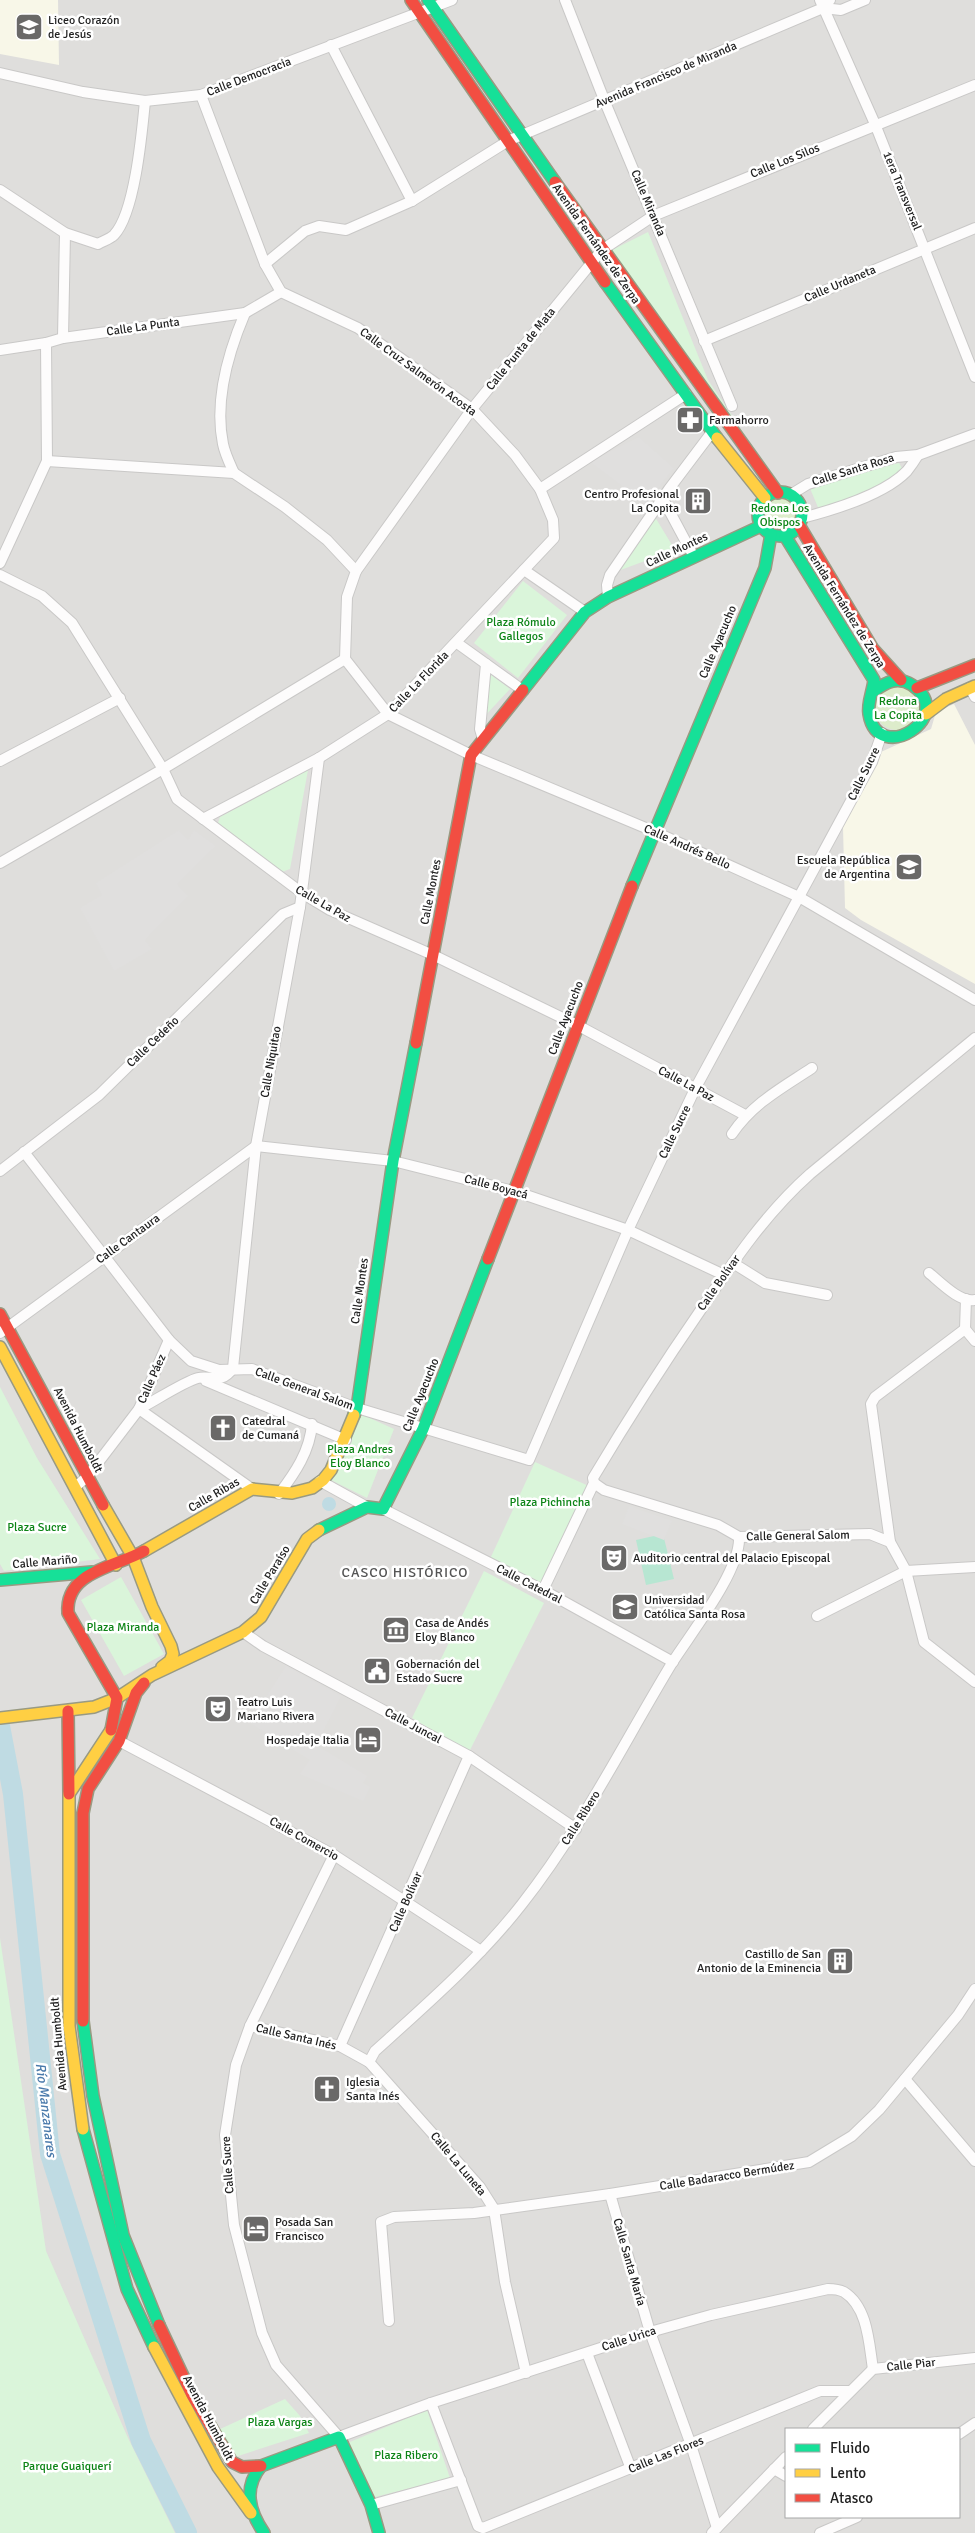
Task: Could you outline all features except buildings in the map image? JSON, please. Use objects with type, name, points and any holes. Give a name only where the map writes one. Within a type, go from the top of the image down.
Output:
[{"type":"street","name":"Avenida Fernández de Zerpa","points":[[411,0],[591,263],[712,432],[765,498]]},
{"type":"street","name":"Calle Democracia","points":[[0,73],[83,92],[146,101],[201,95],[419,12],[430,4],[452,0]]},
{"type":"street","name":"Calle Miranda","points":[[566,0],[605,102],[732,406]]},
{"type":"street","name":"Avenida Francisco de Miranda","points":[[265,264],[305,231],[319,226],[346,230],[412,201],[508,141],[605,102],[830,0]]},
{"type":"street","name":"Avenida Francisco de Miranda","points":[[822,4],[841,10],[864,0]]},
{"type":"street","name":"Avenida Fernández de Zerpa","points":[[430,4],[602,250],[778,493]]},
{"type":"street","name":"1era Transversal","points":[[822,4],[875,124],[926,248],[975,377]]},
{"type":"street","points":[[331,45],[412,201]]},
{"type":"street","name":"Calle Los Silos","points":[[602,250],[653,216],[975,84]]},
{"type":"street","points":[[201,95],[265,264],[281,292]]},
{"type":"street","points":[[0,190],[65,234],[98,244],[114,236],[121,225],[137,170],[146,101]]},
{"type":"street","name":"Calle Urdaneta","points":[[704,341],[975,228]]},
{"type":"street","points":[[63,338],[65,234]]},
{"type":"street","name":"Calle Punta de Mata","points":[[345,659],[347,597],[356,571],[472,408],[602,250]]},
{"type":"street","name":"Calle La Punta","points":[[0,350],[46,343],[63,338],[245,313],[281,292]]},
{"type":"street","name":"Calle Cruz Salmerón Acosta","points":[[281,292],[358,328],[472,408],[515,455],[540,489],[553,520],[554,538]]},
{"type":"street","points":[[234,473],[223,445],[221,410],[224,381],[232,343],[245,313]]},
{"type":"street","points":[[0,563],[47,461],[46,343]]},
{"type":"street","points":[[540,489],[686,394]]},
{"type":"street","points":[[608,597],[607,586],[610,575],[712,432]]},
{"type":"street","name":"Calle Santa Rosa","points":[[790,495],[808,484],[856,468],[896,457],[918,455],[975,434]]},
{"type":"street","name":"Calle Santa Rosa","points":[[801,522],[868,494],[896,479],[907,470],[918,455]]},
{"type":"street","points":[[47,461],[234,473],[285,507],[327,540],[356,571]]},
{"type":"street","points":[[778,493],[790,495],[800,505],[801,522],[793,532],[785,536],[771,534],[761,526],[758,511],[765,498],[778,493]]},
{"type":"street","points":[[663,499],[694,557]]},
{"type":"street","name":"Avenida Fernández de Zerpa","points":[[801,522],[873,648],[901,680]]},
{"type":"street","name":"Calle Montes","points":[[357,1408],[393,1161],[471,755],[521,689],[585,612],[608,597],[761,526]]},
{"type":"street","name":"Calle Ayacucho","points":[[383,1510],[424,1429],[517,1192],[577,1025],[653,831],[765,568],[771,534]]},
{"type":"street","name":"Avenida Fernández de Zerpa","points":[[785,536],[874,680],[874,692]]},
{"type":"street","name":"Calle La Florida","points":[[203,819],[320,758],[388,714],[554,538]]},
{"type":"street","points":[[524,570],[585,612]]},
{"type":"street","name":"Calle La Paz","points":[[0,575],[42,596],[72,623],[163,769],[177,799],[302,893],[379,933],[433,955],[577,1025],[745,1115]]},
{"type":"street","points":[[457,642],[521,689]]},
{"type":"street","points":[[0,863],[163,769],[345,659],[388,714]]},
{"type":"street","points":[[483,739],[480,729],[486,664]]},
{"type":"street","points":[[917,688],[975,665]]},
{"type":"street","points":[[901,680],[917,688],[924,697],[926,714],[923,721],[912,733],[898,737],[882,733],[874,725],[869,714],[869,702],[874,692],[886,682],[901,680]]},
{"type":"street","points":[[926,714],[946,700],[974,690]]},
{"type":"street","points":[[0,761],[120,698]]},
{"type":"street","name":"Calle Andrés Bello","points":[[388,714],[471,755],[653,831],[799,897],[975,1000]]},
{"type":"street","name":"Calle Sucre","points":[[529,1460],[628,1230],[695,1089],[872,762],[882,733]]},
{"type":"street","name":"Calle Niquitao","points":[[233,1368],[256,1146],[300,907],[320,758]]},
{"type":"street","name":"Calle Cedeño","points":[[0,1171],[100,1095],[284,914],[300,907]]},
{"type":"street","name":"Calle Bolívar","points":[[543,1590],[594,1483],[592,1478],[636,1405],[755,1231],[788,1194],[975,1038]]},
{"type":"street","points":[[732,1134],[745,1115],[758,1104],[812,1068]]},
{"type":"street","name":"Calle Boyacá","points":[[256,1146],[393,1161],[517,1192],[628,1230],[724,1275]]},
{"type":"street","name":"Calle Cantaura","points":[[5,1330],[256,1146]]},
{"type":"street","name":"Calle General Salom","points":[[24,1152],[169,1340],[192,1361],[219,1370],[233,1368],[252,1369],[357,1408],[529,1460]]},
{"type":"street","points":[[733,1263],[765,1283],[827,1295]]},
{"type":"street","points":[[929,1273],[970,1299],[965,1329],[875,1396],[871,1404],[890,1542],[906,1571],[924,1642],[975,1682]]},
{"type":"street","name":"Avenida Humboldt","points":[[0,1314],[5,1330],[133,1557],[173,1654],[170,1661],[152,1675],[136,1693],[119,1740],[88,1789],[83,1814],[83,2023],[93,2096],[123,2234],[162,2333],[192,2395],[232,2462],[242,2466],[262,2466]]},
{"type":"street","points":[[965,1329],[969,1331],[975,1341]]},
{"type":"street","name":"Calle Páez","points":[[75,1487],[87,1477],[139,1409],[169,1340]]},
{"type":"street","points":[[0,1347],[116,1564]]},
{"type":"street","points":[[233,1368],[229,1374],[215,1379],[198,1378],[139,1409],[252,1490]]},
{"type":"street","points":[[198,1378],[312,1424],[346,1440]]},
{"type":"street","name":"Calle Ribas","points":[[133,1557],[252,1490],[266,1489],[279,1494],[310,1489],[335,1468],[346,1440],[349,1423],[357,1408]]},
{"type":"street","points":[[279,1494],[294,1475],[310,1440],[312,1424]]},
{"type":"street","points":[[320,1482],[367,1507],[383,1510]]},
{"type":"street","name":"Calle General Salom","points":[[594,1483],[604,1490],[718,1525],[739,1537],[870,1534],[890,1542]]},
{"type":"street","name":"Calle Paraíso","points":[[152,1675],[243,1632],[261,1617],[307,1539],[316,1531],[367,1507]]},
{"type":"street","name":"Calle Catedral","points":[[383,1510],[543,1590],[673,1662]]},
{"type":"street","name":"Calle Ribero","points":[[369,2062],[375,2051],[481,1951],[522,1904],[576,1829],[673,1662],[727,1575],[738,1553],[739,1537]]},
{"type":"street","points":[[69,1794],[113,1726],[117,1698],[68,1613],[67,1599],[75,1587],[92,1572],[133,1557]]},
{"type":"street","points":[[817,1616],[906,1571],[975,1567]]},
{"type":"street","name":"Calle Mariño","points":[[0,1580],[92,1572]]},
{"type":"street","name":"Calle Juncal","points":[[243,1632],[263,1646],[469,1756],[576,1829]]},
{"type":"street","points":[[0,1718],[94,1707],[117,1698],[152,1675]]},
{"type":"street","name":"Avenida Humboldt","points":[[63,1712],[69,1794],[69,2026],[81,2122],[127,2289],[158,2355],[218,2467],[264,2533]]},
{"type":"street","name":"Calle Comercio","points":[[119,1740],[334,1854],[481,1951]]},
{"type":"street","name":"Calle Bolívar","points":[[340,2046],[406,1902],[469,1756]]},
{"type":"street","name":"Calle Sucre","points":[[334,1854],[250,2026],[236,2064],[225,2135],[234,2225],[262,2333],[276,2365],[339,2437]]},
{"type":"street","name":"Calle Badaracco Bermúdez","points":[[389,2321],[381,2222],[394,2217],[474,2213],[610,2194],[809,2162],[852,2136],[879,2110],[958,2015],[975,1989]]},
{"type":"street","name":"Calle Santa Inés","points":[[250,2026],[340,2046],[369,2062]]},
{"type":"street","name":"Calle La Luneta","points":[[369,2062],[480,2188],[494,2209],[505,2282],[526,2373]]},
{"type":"street","points":[[905,2080],[975,2161]]},
{"type":"street","name":"Calle Santa María","points":[[610,2194],[650,2332],[691,2445],[714,2530]]},
{"type":"street","name":"Calle Urica","points":[[339,2437],[431,2403],[650,2332],[711,2315],[828,2289],[843,2291],[859,2306],[867,2332],[873,2369]]},
{"type":"street","points":[[587,2353],[631,2469]]},
{"type":"street","name":"Calle Piar","points":[[814,2428],[873,2369],[975,2358]]},
{"type":"street","name":"Calle Las Flores","points":[[461,2480],[478,2526],[483,2528],[820,2391],[850,2391]]},
{"type":"street","points":[[371,2505],[461,2480],[431,2403]]},
{"type":"street","points":[[960,2433],[975,2423]]},
{"type":"street","points":[[252,2514],[250,2484],[254,2473],[262,2466],[339,2437],[371,2505],[379,2533]]},
{"type":"street","points":[[714,2530],[785,2458]]},
{"type":"street","points":[[774,2469],[785,2475]]},
{"type":"street","points":[[820,2533],[853,2518]]},
{"type":"shaded area","points":[[0,0],[975,0],[975,2533],[0,2533]]},
{"type":"shaded area","name":"Liceo Corazón de Jesús","points":[[0,0],[58,0],[59,65],[0,54]]},
{"type":"shaded area","points":[[639,437],[674,468],[646,504],[590,462]]},
{"type":"shaded area","name":"Escuela República de Argentina","points":[[954,704],[975,745],[975,984],[861,920],[845,908],[843,827],[881,752],[931,729],[936,712]]},
{"type":"shaded area","points":[[179,830],[188,840],[194,830],[216,846],[177,884],[188,896],[145,940],[152,949],[114,971],[80,908],[102,895],[96,883]]},
{"type":"shaded area","points":[[629,1506],[672,1521],[664,1540],[622,1524]]},
{"type":"shaded area","points":[[286,1666],[341,1696],[316,1745],[367,1776],[363,1783],[370,1787],[363,1801],[300,1774],[310,1760],[250,1723]]},
{"type":"green space","points":[[648,232],[708,380],[733,417],[724,421],[610,251]]},
{"type":"green space","points":[[899,463],[903,470],[870,491],[820,512],[809,486]]},
{"type":"green space","name":"Redona Los Obispos","points":[[780,498],[792,503],[797,515],[792,527],[780,532],[768,527],[763,515],[768,503]]},
{"type":"green space","points":[[655,517],[675,550],[615,572]]},
{"type":"green space","name":"Plaza Rómulo Gallegos","points":[[523,581],[567,615],[518,678],[474,643]]},
{"type":"green space","points":[[491,675],[510,689],[482,719]]},
{"type":"green space","name":"Redona La Copita","points":[[897,686],[909,690],[915,696],[919,708],[915,720],[909,726],[897,730],[885,726],[879,720],[875,708],[879,696],[885,690]]},
{"type":"green space","points":[[308,770],[290,869],[282,872],[218,823],[220,817]]},
{"type":"green space","name":"Plaza Sucre","points":[[0,1387],[37,1458],[100,1559],[4,1571],[0,1564]]},
{"type":"green space","name":"Plaza Andres Eloy Blanco","points":[[354,1411],[394,1429],[367,1498],[327,1478]]},
{"type":"green space","name":"Plaza Pichincha","points":[[535,1462],[591,1487],[542,1583],[490,1559]]},
{"type":"green space","points":[[663,1534],[674,1579],[646,1585],[636,1540]]},
{"type":"green space","points":[[484,1571],[544,1603],[469,1752],[412,1718]]},
{"type":"green space","name":"Plaza Miranda","points":[[121,1577],[164,1654],[124,1676],[81,1600]]},
{"type":"green space","name":"Parque Guaiquerí","points":[[0,1938],[46,2251],[128,2438],[175,2533],[0,2533]]},
{"type":"green space","name":"Plaza Vargas","points":[[285,2399],[300,2416],[309,2433],[232,2458],[218,2430]]},
{"type":"green space","name":"Plaza Ribero","points":[[427,2410],[450,2478],[371,2498],[345,2444]]},
{"type":"water","points":[[329,1497],[334,1499],[336,1504],[334,1509],[329,1511],[324,1509],[322,1504],[324,1499]]},
{"type":"waterway","name":"Río Manzanares","points":[[0,1726],[13,1794],[50,2154],[141,2441],[187,2533]]},
{"type":"traffic: fast","points":[[428,0],[555,182]]},
{"type":"traffic: fast","points":[[605,282],[717,438]]},
{"type":"traffic: fast","points":[[780,492],[792,496],[798,502],[802,514],[798,526],[792,532],[780,536],[768,532],[762,526],[758,514],[762,502],[768,496],[780,492]]},
{"type":"traffic: fast","points":[[523,690],[585,612],[608,597],[761,526]]},
{"type":"traffic: fast","points":[[632,886],[765,568],[771,534]]},
{"type":"traffic: fast","points":[[785,536],[874,680],[869,701],[869,714],[875,729],[886,736],[899,736],[911,731],[921,722],[926,710],[924,697],[912,685],[907,682],[892,681],[874,691]]},
{"type":"traffic: fast","points":[[354,1415],[357,1408],[393,1161],[416,1043]]},
{"type":"traffic: fast","points":[[319,1530],[367,1507],[383,1509],[423,1429],[488,1259]]},
{"type":"traffic: fast","points":[[0,1580],[92,1572]]},
{"type":"traffic: fast","points":[[83,2021],[93,2096],[123,2235],[159,2325]]},
{"type":"traffic: fast","points":[[83,2129],[127,2289],[154,2347]]},
{"type":"traffic: fast","points":[[264,2533],[255,2516],[250,2500],[252,2483],[255,2474],[261,2466],[339,2437],[371,2505],[379,2533]]},
{"type":"traffic: slow","points":[[717,438],[765,498]]},
{"type":"traffic: slow","points":[[926,714],[946,699],[975,686]]},
{"type":"traffic: slow","points":[[0,1347],[116,1565]]},
{"type":"traffic: slow","points":[[144,1551],[252,1489],[292,1493],[312,1488],[323,1480],[331,1470],[354,1415]]},
{"type":"traffic: slow","points":[[103,1505],[133,1557],[152,1607],[171,1646],[173,1654],[170,1661],[162,1667]]},
{"type":"traffic: slow","points":[[0,1718],[94,1707],[117,1698],[152,1675],[243,1632],[261,1617],[307,1539],[319,1530]]},
{"type":"traffic: slow","points":[[83,2129],[69,2026],[69,1794],[111,1730]]},
{"type":"traffic: slow","points":[[154,2347],[218,2467],[251,2513]]},
{"type":"traffic: jam","points":[[411,0],[605,282]]},
{"type":"traffic: jam","points":[[555,182],[778,493]]},
{"type":"traffic: jam","points":[[799,525],[873,649],[901,680]]},
{"type":"traffic: jam","points":[[917,688],[975,665]]},
{"type":"traffic: jam","points":[[416,1043],[471,755],[523,690]]},
{"type":"traffic: jam","points":[[488,1259],[632,886]]},
{"type":"traffic: jam","points":[[0,1314],[103,1505]]},
{"type":"traffic: jam","points":[[111,1730],[117,1698],[68,1613],[69,1599],[83,1579],[94,1572],[144,1551]]},
{"type":"traffic: jam","points":[[83,2021],[83,1813],[88,1789],[119,1741],[136,1693],[144,1683]]},
{"type":"traffic: jam","points":[[68,1711],[69,1794]]},
{"type":"traffic: jam","points":[[159,2325],[192,2395],[232,2462],[242,2467],[261,2466]]},
{"type":"place","name":"Liceo Corazón de Jesús","points":[[29,27]]},
{"type":"place","name":"Farmahorro","points":[[690,420]]},
{"type":"place","name":"Centro Profesional La Copita","points":[[698,501]]},
{"type":"place","name":"Escuela República de Argentina","points":[[909,867]]},
{"type":"place","name":"Catedral de Cumaná","points":[[223,1428]]},
{"type":"place","name":"Auditorio central del Palacio Episcopal","points":[[614,1558]]},
{"type":"place","name":"Universidad Católica Santa Rosa","points":[[625,1607]]},
{"type":"place","name":"Casa de Andés Eloy Blanco","points":[[396,1630]]},
{"type":"place","name":"Gobernación del Estado Sucre","points":[[377,1671]]},
{"type":"place","name":"Teatro Luis Mariano Rivera","points":[[218,1709]]},
{"type":"place","name":"Hospedaje Italia","points":[[368,1740]]},
{"type":"place","name":"Castillo de San Antonio de la Eminencia","points":[[840,1961]]},
{"type":"place","name":"Iglesia Santa Inés","points":[[327,2089]]},
{"type":"place","name":"Posada San Francisco","points":[[256,2229]]},
{"type":"district","name":"CASCO HISTÓRICO","points":[[405,1572]]}]
